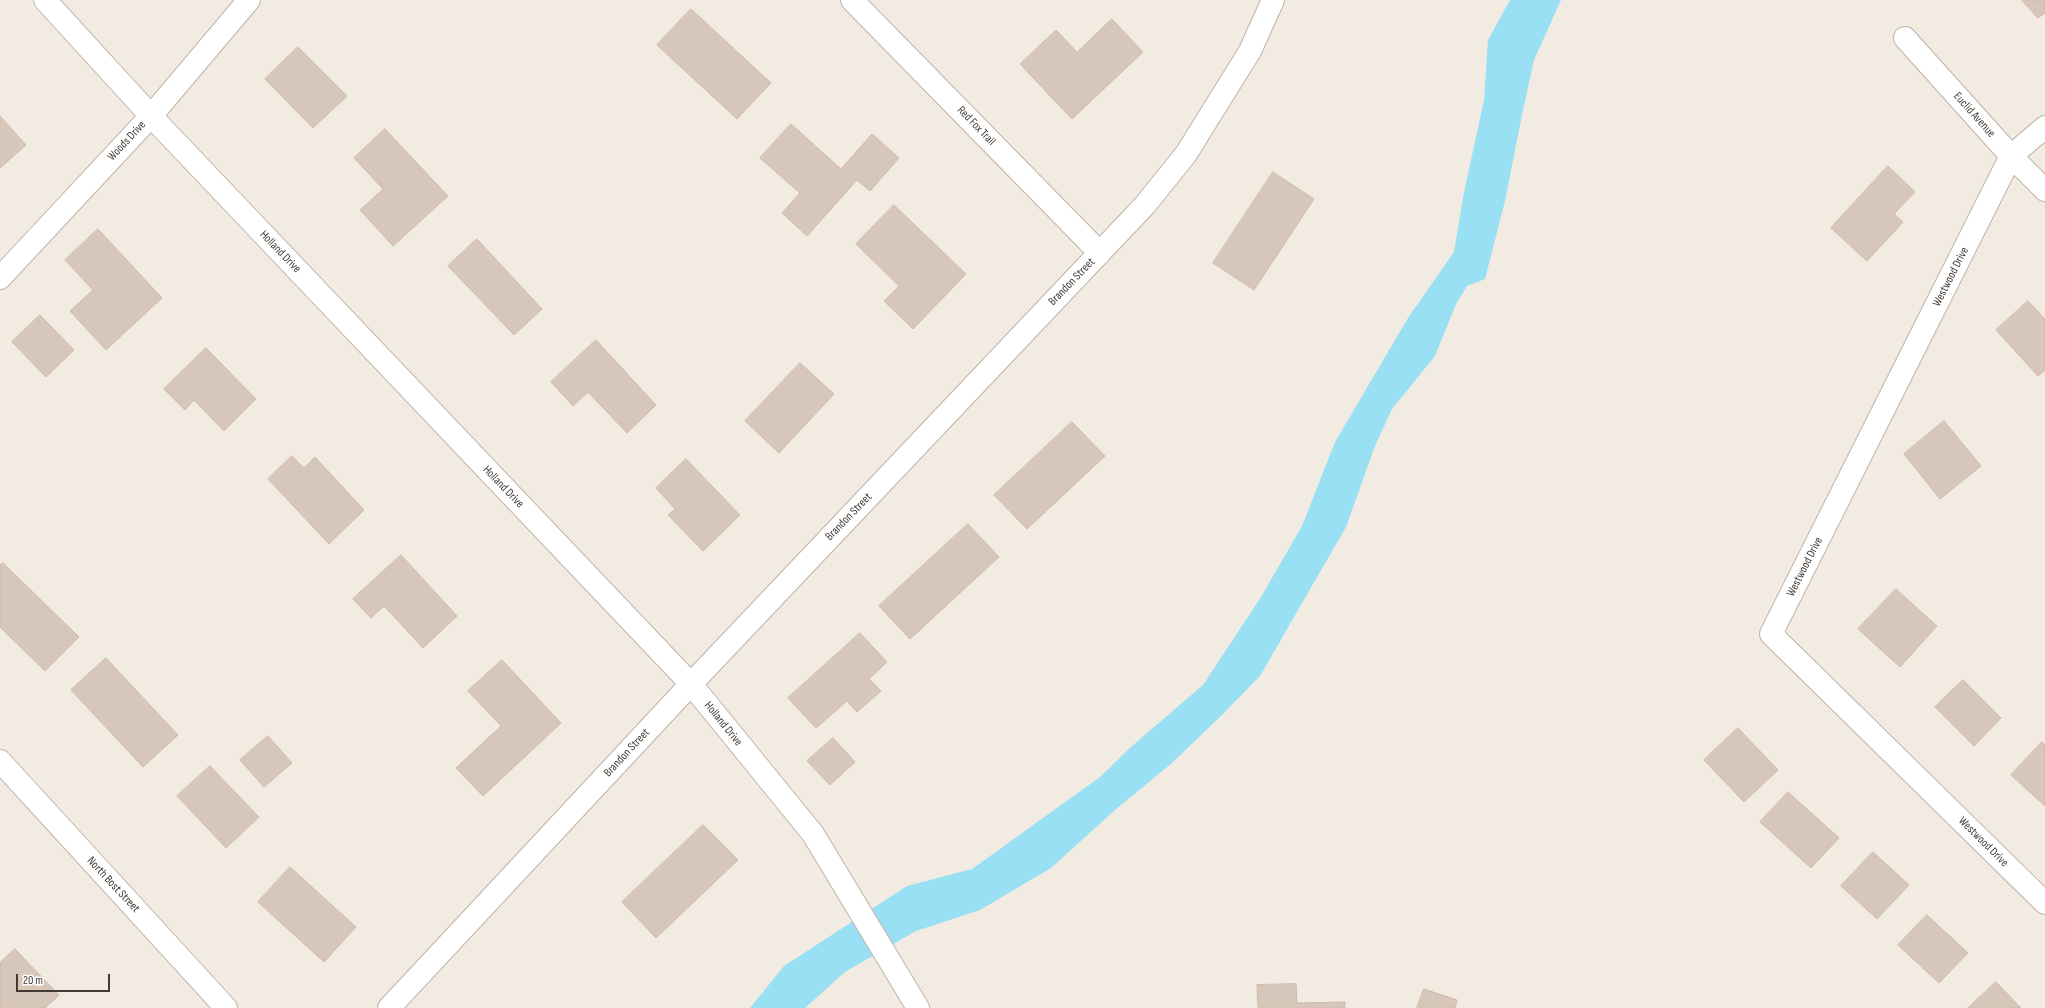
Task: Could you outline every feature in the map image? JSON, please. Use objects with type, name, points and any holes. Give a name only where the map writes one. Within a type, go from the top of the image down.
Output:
[{"type":"street","name":"Holland Drive","points":[[45,0],[150,116],[690,684],[813,834],[918,1008]]},
{"type":"street","name":"Woods Drive","points":[[0,278],[150,116],[249,0]]},
{"type":"street","name":"Red Fox Trail","points":[[852,0],[1100,253]]},
{"type":"street","name":"Brandon Street","points":[[389,1008],[690,684],[1145,205],[1186,154],[1250,51],[1273,0]]},
{"type":"street","name":"Euclid Avenue","points":[[1905,38],[2011,156],[2045,190]]},
{"type":"street","points":[[2011,156],[2045,126]]},
{"type":"street","name":"Westwood Drive","points":[[2011,156],[1771,634],[2045,903]]},
{"type":"street","name":"North Bost Street","points":[[0,761],[226,1008]]},
{"type":"water","points":[[1510,0],[1561,0],[1534,60],[1505,201],[1485,279],[1467,286],[1456,304],[1435,356],[1392,409],[1375,446],[1346,527],[1260,676],[1172,763],[1115,810],[1051,868],[980,910],[916,931],[845,972],[805,1008],[750,1008],[784,966],[907,886],[972,869],[1100,777],[1132,746],[1203,685],[1261,597],[1302,526],[1335,442],[1408,318],[1454,252],[1463,197],[1484,100],[1488,40]]},
{"type":"building","points":[[2022,0],[2045,0],[2045,13],[2038,18]]},
{"type":"building","points":[[691,9],[771,83],[737,119],[657,45]]},
{"type":"building","points":[[1112,19],[1143,52],[1072,119],[1020,64],[1056,30],[1077,52]]},
{"type":"building","points":[[298,47],[347,96],[313,128],[265,79]]},
{"type":"building","points":[[0,116],[26,145],[0,168]]},
{"type":"building","points":[[791,124],[841,169],[872,134],[899,158],[870,191],[857,180],[807,236],[782,213],[800,193],[760,158]]},
{"type":"building","points":[[385,129],[448,196],[393,246],[360,210],[383,189],[354,158]]},
{"type":"building","points":[[1888,166],[1915,192],[1894,214],[1903,222],[1867,261],[1831,228]]},
{"type":"building","points":[[1273,172],[1314,199],[1254,290],[1213,263]]},
{"type":"building","points":[[894,205],[966,274],[913,329],[884,301],[899,286],[856,244]]},
{"type":"building","points":[[98,229],[162,298],[106,350],[70,311],[93,290],[65,260]]},
{"type":"building","points":[[477,239],[542,309],[514,335],[448,266]]},
{"type":"building","points":[[2028,301],[2045,319],[2045,370],[2038,376],[1996,330]]},
{"type":"building","points":[[40,315],[74,350],[46,377],[12,342]]},
{"type":"building","points":[[596,340],[656,405],[627,433],[588,392],[573,406],[551,382]]},
{"type":"building","points":[[206,348],[256,399],[224,431],[194,400],[185,410],[164,389]]},
{"type":"building","points":[[800,363],[834,394],[779,453],[745,421]]},
{"type":"building","points":[[1944,421],[1981,466],[1940,499],[1904,454]]},
{"type":"building","points":[[1072,422],[1105,456],[1027,529],[994,495]]},
{"type":"building","points":[[292,456],[304,468],[315,457],[364,510],[329,544],[268,479]]},
{"type":"building","points":[[686,459],[740,515],[703,551],[668,515],[675,509],[656,488]]},
{"type":"building","points":[[968,524],[999,557],[910,639],[879,606]]},
{"type":"building","points":[[401,555],[457,616],[423,648],[384,606],[371,618],[353,599]]},
{"type":"building","points":[[3,563],[79,637],[45,671],[0,627],[0,565]]},
{"type":"building","points":[[1896,589],[1937,626],[1900,667],[1858,629]]},
{"type":"building","points":[[860,633],[887,662],[869,679],[881,691],[857,712],[847,701],[816,728],[788,698]]},
{"type":"building","points":[[106,658],[178,735],[143,767],[71,690]]},
{"type":"building","points":[[502,660],[561,723],[483,796],[456,768],[501,726],[468,691]]},
{"type":"building","points":[[1963,680],[2001,718],[1974,746],[1935,707]]},
{"type":"building","points":[[1738,728],[1778,770],[1744,802],[1704,760]]},
{"type":"building","points":[[268,736],[292,763],[264,787],[240,760]]},
{"type":"building","points":[[833,738],[855,762],[830,785],[807,761]]},
{"type":"building","points":[[2042,742],[2045,745],[2045,806],[2011,775]]},
{"type":"building","points":[[210,766],[259,817],[226,848],[177,796]]},
{"type":"building","points":[[1788,792],[1839,838],[1811,868],[1760,822]]},
{"type":"building","points":[[703,825],[738,860],[656,938],[622,902]]},
{"type":"building","points":[[1873,852],[1909,885],[1877,919],[1841,886]]},
{"type":"building","points":[[290,867],[356,927],[324,962],[258,902]]},
{"type":"building","points":[[1927,915],[1968,953],[1939,983],[1898,945]]},
{"type":"building","points":[[15,949],[59,995],[45,1008],[0,1008],[0,963]]},
{"type":"building","points":[[1996,982],[2021,1008],[1968,1008]]},
{"type":"building","points":[[1296,984],[1297,1003],[1345,1002],[1345,1008],[1258,1008],[1257,985]]},
{"type":"building","points":[[1424,989],[1457,1000],[1455,1008],[1417,1008]]}]
